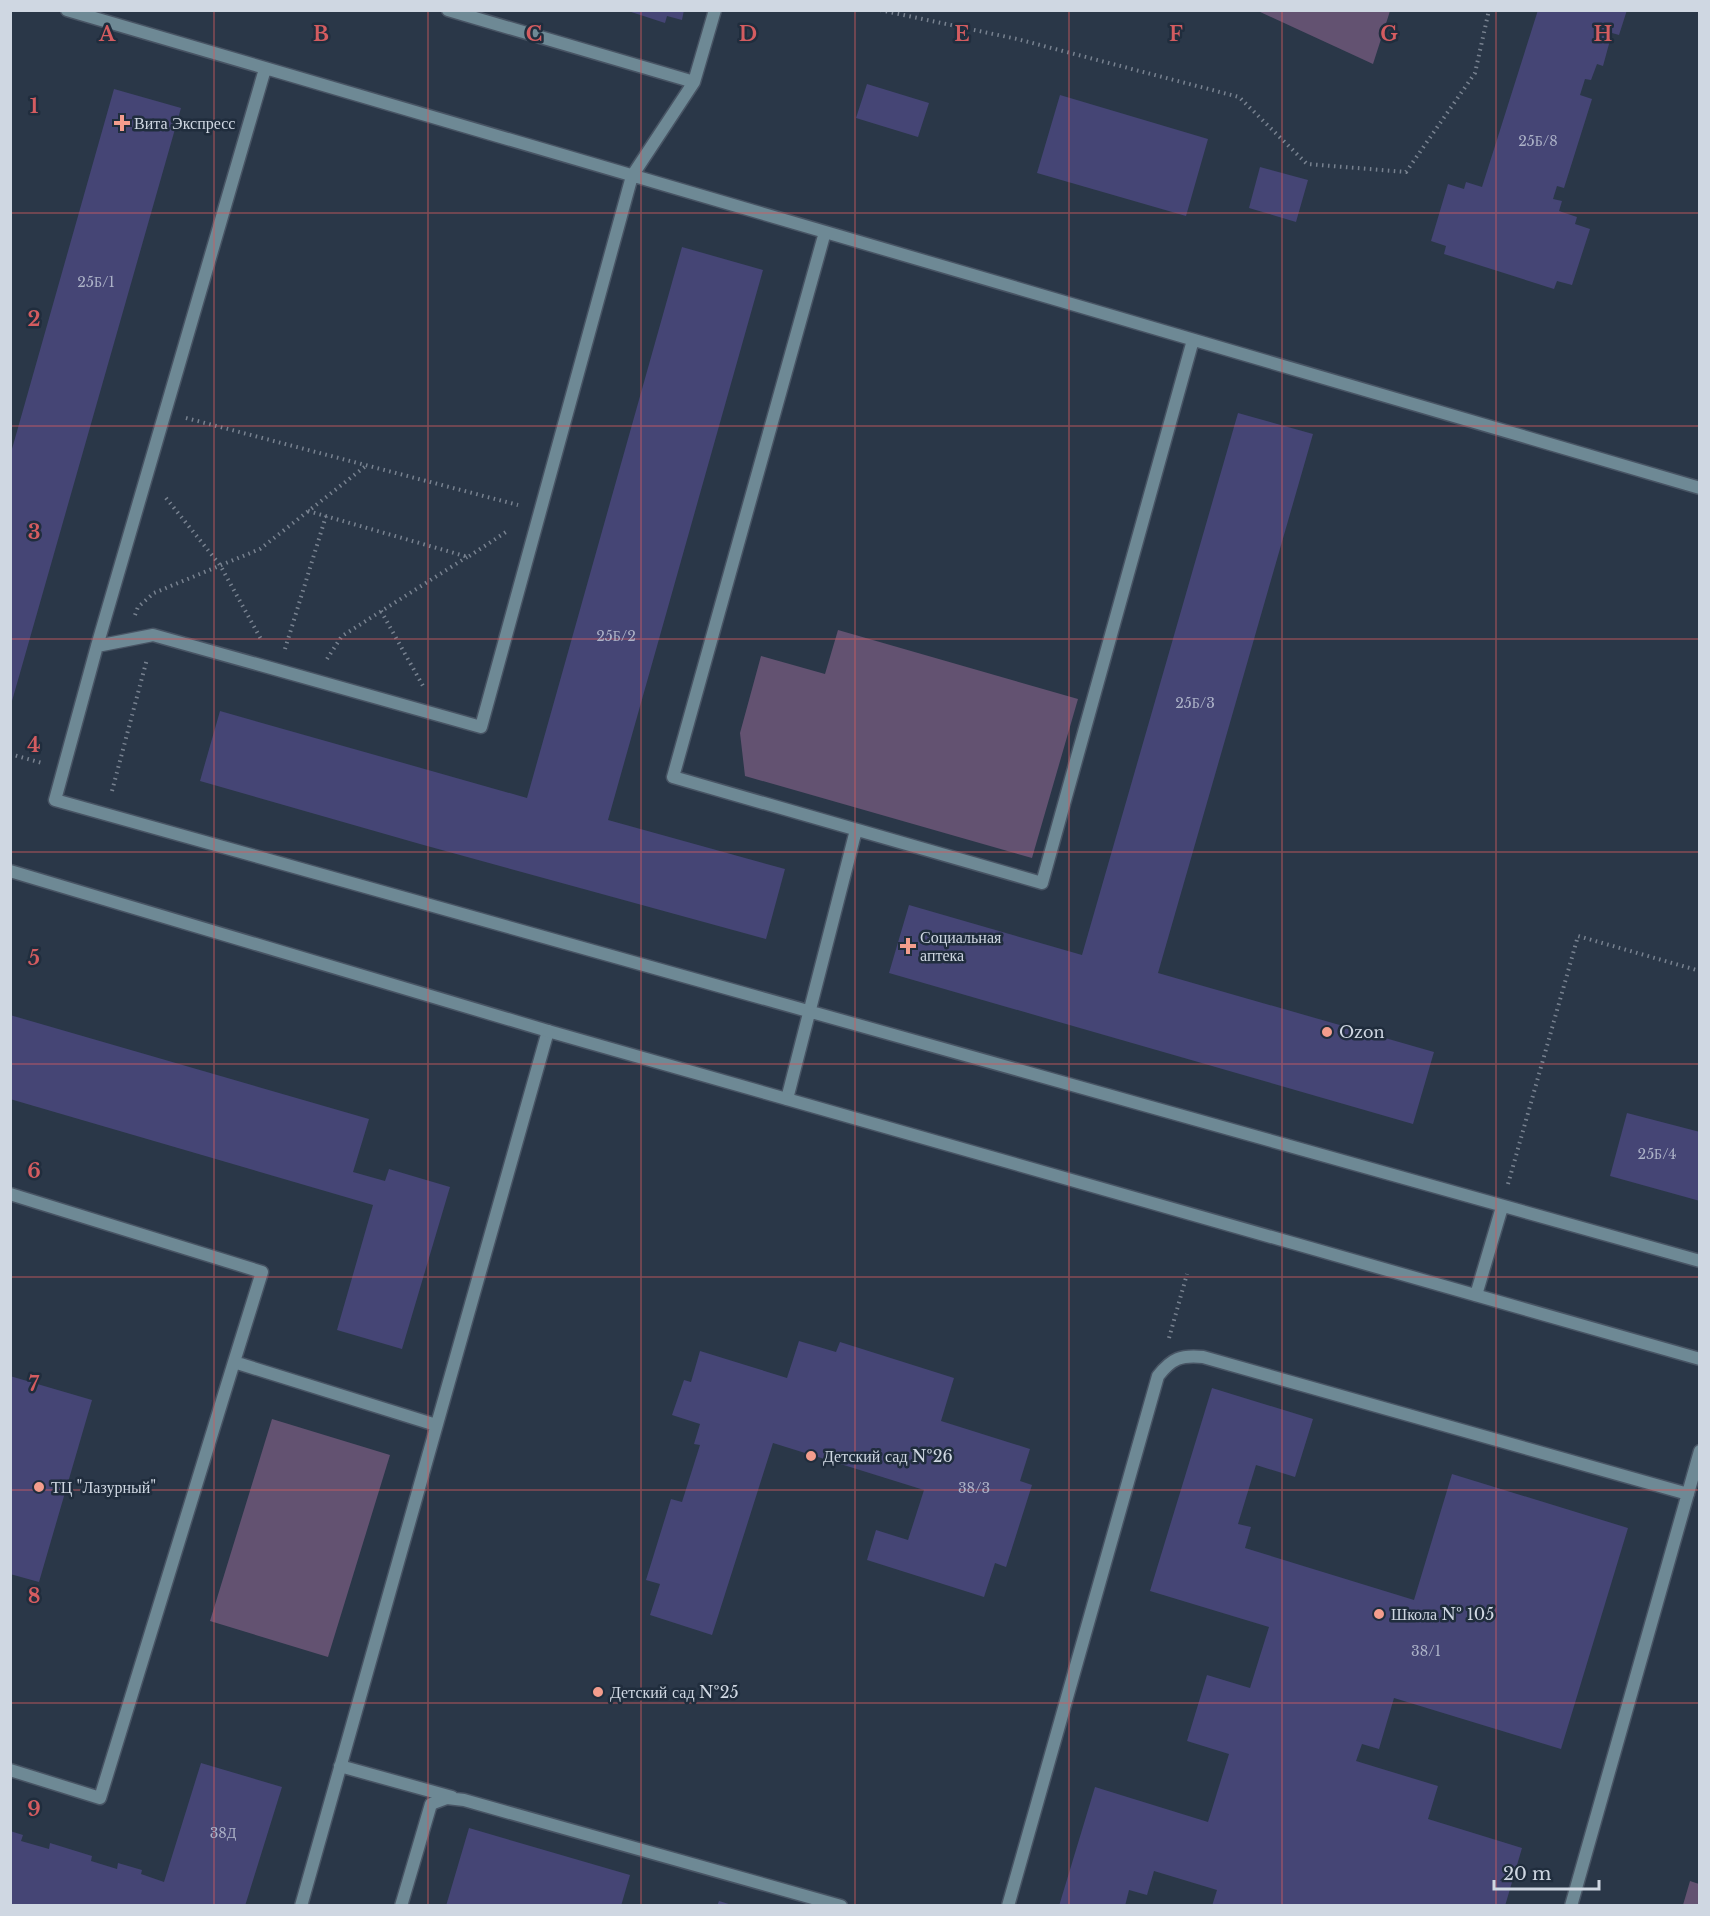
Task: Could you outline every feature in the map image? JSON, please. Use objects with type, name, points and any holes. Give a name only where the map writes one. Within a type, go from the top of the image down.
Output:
[{"type":"street","points":[[68,10],[1700,488]]},
{"type":"street","points":[[448,10],[479,15],[694,82]]},
{"type":"street","points":[[97,646],[153,635],[481,727],[632,176],[694,82],[715,10]]},
{"type":"street","points":[[265,69],[97,646],[55,800],[1700,1261]]},
{"type":"street","points":[[825,232],[673,777],[1042,883],[1193,340]]},
{"type":"street","points":[[787,1098],[856,830]]},
{"type":"street","points":[[10,871],[548,1031],[1700,1359]]},
{"type":"street","points":[[301,1905],[548,1031]]},
{"type":"street","points":[[10,1194],[262,1272],[100,1798],[10,1770]]},
{"type":"street","points":[[1476,1295],[1502,1207]]},
{"type":"street","points":[[1008,1905],[1158,1376],[1167,1364],[1186,1355],[1203,1357],[1688,1494]]},
{"type":"street","points":[[234,1362],[436,1425]]},
{"type":"street","points":[[1571,1905],[1700,1451]]},
{"type":"street","points":[[340,1766],[841,1905]]},
{"type":"street","points":[[401,1905],[431,1804],[447,1798],[464,1800]]},
{"type":"path","points":[[880,10],[1017,39],[1239,97],[1307,164],[1406,172],[1475,73],[1490,10]]},
{"type":"path","points":[[165,412],[540,510]]},
{"type":"path","points":[[125,641],[138,607],[154,593],[260,549],[367,465]]},
{"type":"path","points":[[147,475],[220,565],[278,670]]},
{"type":"path","points":[[319,682],[328,654],[342,636],[540,510]]},
{"type":"path","points":[[308,511],[468,557]]},
{"type":"path","points":[[278,670],[326,516]]},
{"type":"path","points":[[381,611],[423,687],[426,695],[423,710]]},
{"type":"path","points":[[106,814],[153,635]]},
{"type":"path","points":[[10,754],[63,769]]},
{"type":"path","points":[[1502,1207],[1578,936],[1700,971]]},
{"type":"path","points":[[1158,1376],[1187,1274]]},
{"type":"shaded area","points":[[1390,10],[1373,64],[1258,11]]},
{"type":"shaded area","points":[[838,630],[1078,699],[1032,858],[745,776],[740,733],[761,656],[825,674]]},
{"type":"shaded area","points":[[272,1419],[390,1455],[328,1657],[210,1621]]},
{"type":"shaded area","points":[[1690,1881],[1699,1884],[1699,1905],[1683,1905]]},
{"type":"building","points":[[625,10],[684,10],[682,20],[667,16],[665,23]]},
{"type":"building","points":[[1538,10],[1627,10],[1619,35],[1612,33],[1603,66],[1597,64],[1591,80],[1585,79],[1580,95],[1592,99],[1564,188],[1557,186],[1553,199],[1562,201],[1559,211],[1577,217],[1575,224],[1590,229],[1572,285],[1557,281],[1554,289],[1444,254],[1446,246],[1431,241],[1448,184],[1464,189],[1466,182],[1482,187]]},
{"type":"building","points":[[867,84],[929,103],[918,137],[856,118]]},
{"type":"building","points":[[114,89],[181,108],[10,708],[10,456]]},
{"type":"building","points":[[1060,95],[1208,139],[1186,216],[1037,173]]},
{"type":"building","points":[[1260,167],[1308,180],[1296,222],[1249,208]]},
{"type":"building","points":[[682,247],[763,270],[608,820],[785,869],[766,939],[200,781],[220,711],[527,798]]},
{"type":"building","points":[[1238,413],[1313,434],[1158,973],[1434,1052],[1413,1124],[889,973],[909,905],[1082,955]]},
{"type":"building","points":[[10,1015],[369,1119],[353,1172],[385,1181],[389,1169],[450,1187],[402,1349],[337,1330],[373,1205],[10,1099]]},
{"type":"building","points":[[1627,1113],[1700,1132],[1700,1201],[1610,1176]]},
{"type":"building","points":[[799,1341],[836,1352],[840,1342],[954,1378],[941,1421],[1030,1449],[1020,1481],[1032,1485],[1006,1567],[995,1563],[984,1597],[867,1560],[876,1530],[908,1540],[924,1490],[773,1443],[712,1635],[650,1615],[660,1584],[646,1580],[671,1499],[682,1502],[700,1445],[694,1444],[700,1424],[672,1415],[684,1380],[691,1382],[700,1351],[787,1378]]},
{"type":"building","name":"ТЦ \"Лазурный\"","points":[[10,1376],[92,1400],[39,1582],[10,1574]]},
{"type":"building","points":[[1212,1388],[1313,1419],[1295,1477],[1256,1465],[1238,1524],[1251,1527],[1245,1548],[1414,1600],[1452,1474],[1628,1528],[1561,1749],[1394,1698],[1379,1749],[1362,1744],[1356,1761],[1438,1786],[1428,1819],[1522,1848],[1505,1906],[1212,1906],[1217,1890],[1154,1871],[1147,1895],[1129,1890],[1125,1906],[1059,1906],[1095,1787],[1208,1822],[1229,1754],[1187,1741],[1207,1675],[1250,1688],[1269,1627],[1150,1591]]},
{"type":"building","points":[[201,1763],[282,1787],[245,1906],[10,1906],[10,1831],[23,1835],[21,1841],[49,1849],[50,1843],[92,1856],[91,1861],[117,1869],[118,1863],[142,1870],[141,1874],[164,1882]]},
{"type":"building","points":[[469,1828],[630,1875],[621,1906],[446,1906]]},
{"type":"building","points":[[719,1901],[732,1905],[732,1906],[717,1906]]},
{"type":"place","name":"Вита Экспресс","points":[[122,123]]},
{"type":"place","name":"Социальная аптека","points":[[908,946]]},
{"type":"place","name":"Ozon","points":[[1327,1032]]},
{"type":"place","name":"Детский сад №26","points":[[811,1456]]},
{"type":"place","name":"ТЦ \"Лазурный\"","points":[[39,1487]]},
{"type":"place","name":"Школа № 105","points":[[1379,1614]]},
{"type":"place","name":"Детский сад №25","points":[[598,1692]]}]
